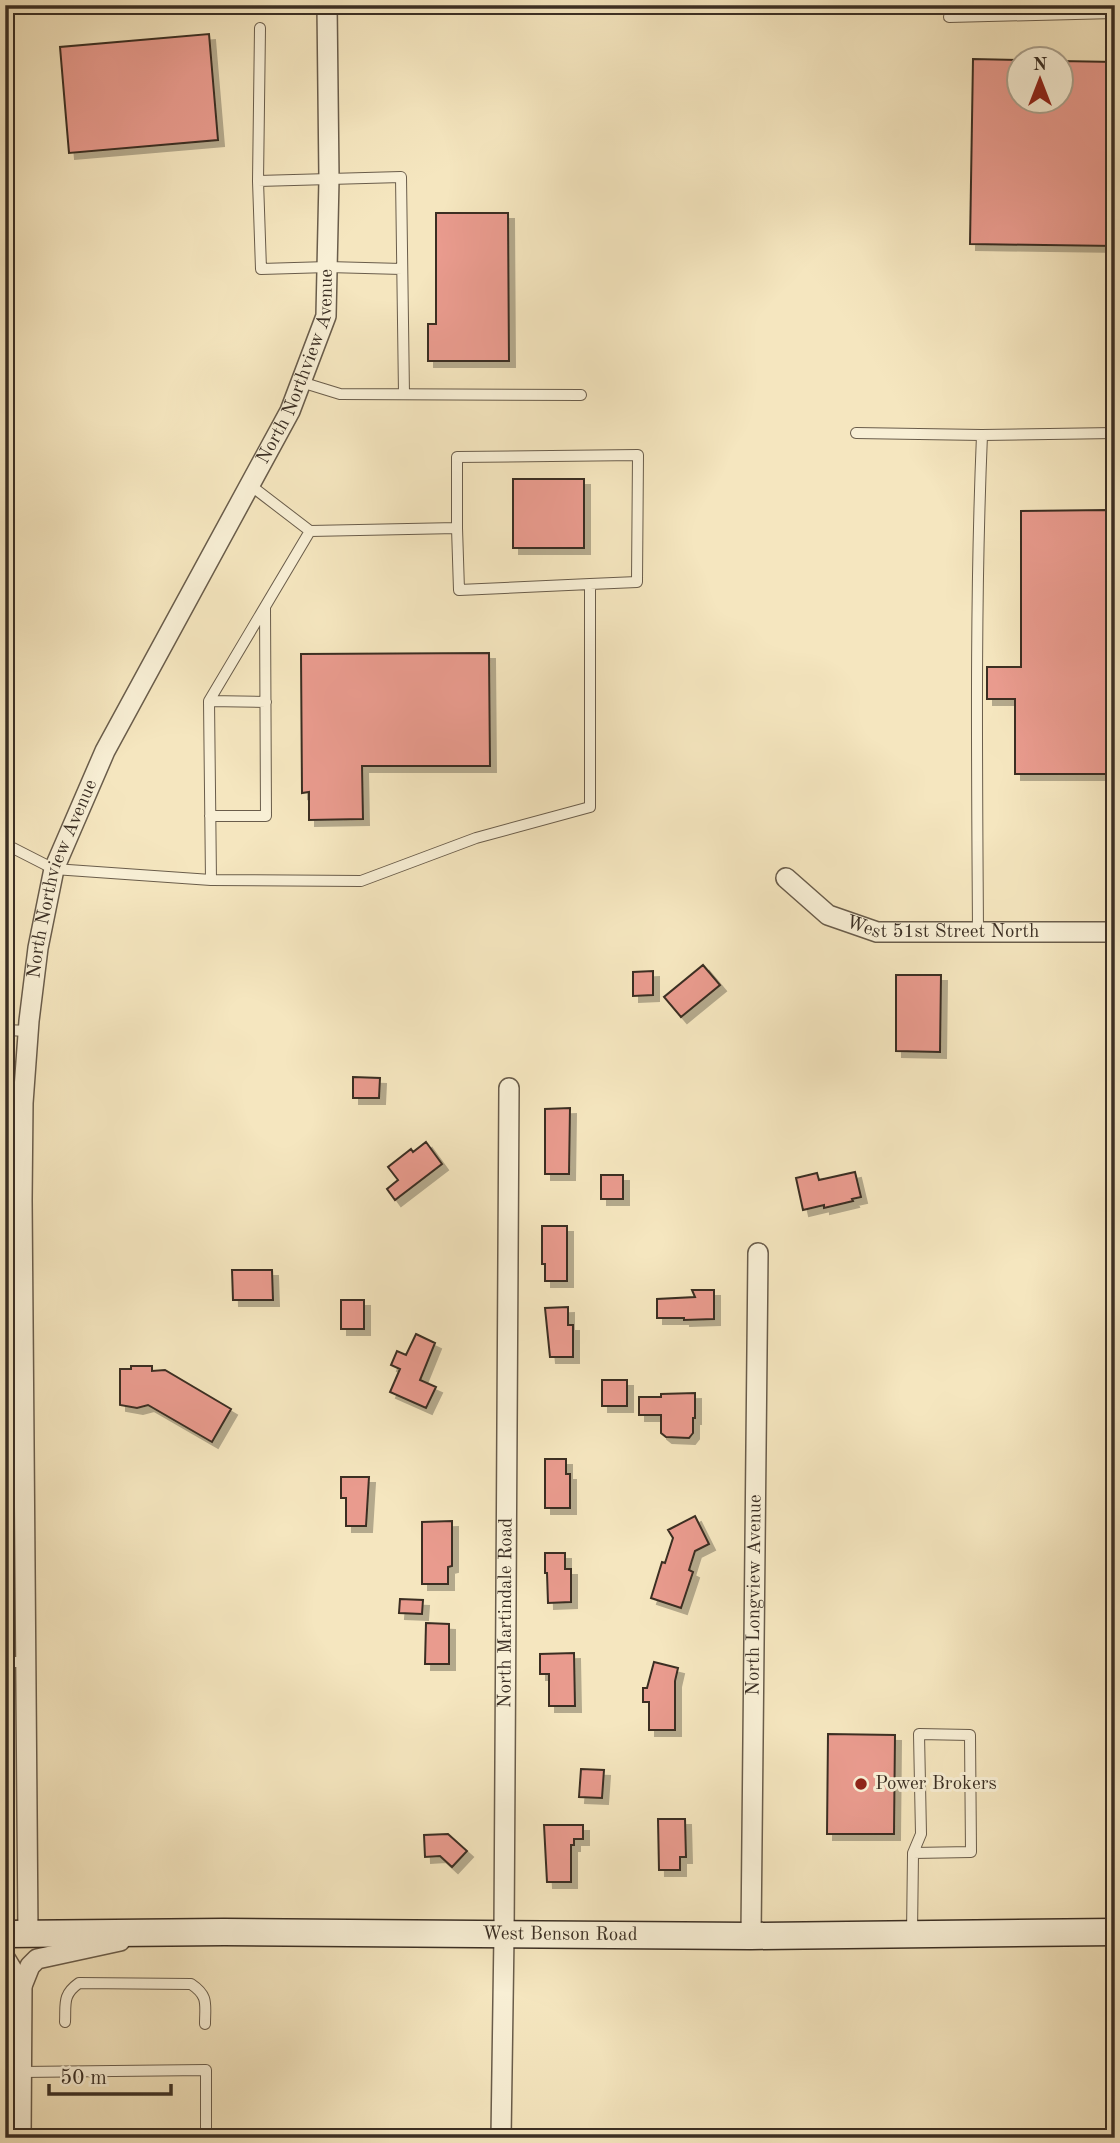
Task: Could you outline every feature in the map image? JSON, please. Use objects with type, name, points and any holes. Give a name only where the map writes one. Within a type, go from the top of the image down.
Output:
[{"type":"main road","name":"West Benson Road","points":[[17,1934],[751,1936],[1115,1932]]},
{"type":"street","name":"North Northview Avenue","points":[[17,1934],[15,1662],[23,1103],[38,947],[54,869],[104,751],[290,411],[326,316],[329,179],[327,5]]},
{"type":"street","name":"West 51st Street North","points":[[786,878],[828,915],[877,932],[1115,932]]},
{"type":"street","name":"North Martindale Road","points":[[500,2138],[504,1935],[509,1088]]},
{"type":"street","name":"North Longview Avenue","points":[[751,1936],[758,1253]]},
{"type":"street","points":[[21,2138],[21,2072],[13,2052],[26,1974],[37,1959],[151,1934]]},
{"type":"street","points":[[5,1958],[22,1986]]},
{"type":"lane","points":[[948,17],[1115,13]]},
{"type":"lane","points":[[260,28],[258,181],[261,269],[402,269]]},
{"type":"lane","points":[[258,181],[401,177],[404,394]]},
{"type":"lane","points":[[301,382],[340,394],[581,395]]},
{"type":"lane","points":[[856,433],[1115,433]]},
{"type":"lane","points":[[978,931],[977,547],[982,435]]},
{"type":"lane","points":[[638,455],[637,582],[459,590],[457,528],[457,457],[638,455]]},
{"type":"lane","points":[[250,485],[310,531],[457,528]]},
{"type":"lane","points":[[211,880],[209,701],[310,531]]},
{"type":"lane","points":[[5,844],[54,869],[211,880],[361,881],[476,838],[590,807],[590,584]]},
{"type":"lane","points":[[210,816],[266,816],[265,607]]},
{"type":"lane","points":[[209,701],[265,702]]},
{"type":"lane","points":[[5,1030],[29,1031]]},
{"type":"lane","points":[[912,1934],[914,1853],[921,1834],[919,1734],[970,1735],[971,1852],[914,1853]]},
{"type":"lane","points":[[65,2022],[66,1998],[69,1990],[79,1983],[191,1984],[202,1991],[205,2024]]},
{"type":"lane","points":[[21,2072],[205,2070],[206,2138]]},
{"type":"building","points":[[209,34],[218,140],[69,153],[60,47]]},
{"type":"building","points":[[973,59],[1004,60],[1004,116],[1074,116],[1074,61],[1115,62],[1115,246],[970,244]]},
{"type":"building","points":[[436,213],[508,213],[509,361],[428,361],[428,324],[436,324]]},
{"type":"building","points":[[513,479],[584,479],[584,548],[513,548]]},
{"type":"building","points":[[1107,510],[1108,595],[1115,595],[1115,747],[1109,747],[1109,774],[1015,774],[1015,699],[987,699],[987,667],[1021,667],[1021,511]]},
{"type":"building","points":[[489,653],[490,766],[362,766],[363,819],[309,820],[309,792],[302,793],[301,654]]},
{"type":"building","points":[[703,965],[720,985],[681,1017],[664,997]]},
{"type":"building","points":[[653,971],[653,995],[633,996],[633,972]]},
{"type":"building","points":[[896,975],[941,975],[940,1052],[896,1051]]},
{"type":"building","points":[[353,1077],[380,1078],[379,1098],[353,1098]]},
{"type":"building","points":[[570,1108],[569,1174],[545,1174],[545,1109]]},
{"type":"building","points":[[426,1142],[442,1164],[395,1200],[387,1189],[398,1180],[388,1167],[411,1149],[413,1152]]},
{"type":"building","points":[[855,1172],[861,1197],[824,1208],[824,1205],[803,1210],[796,1178],[817,1173],[819,1180]]},
{"type":"building","points":[[601,1175],[623,1175],[623,1199],[601,1199]]},
{"type":"building","points":[[542,1226],[567,1226],[567,1281],[545,1281]]},
{"type":"building","points":[[232,1270],[272,1270],[273,1300],[233,1300]]},
{"type":"building","points":[[692,1290],[714,1290],[714,1319],[657,1318],[657,1299],[695,1297]]},
{"type":"building","points":[[341,1300],[364,1300],[364,1329],[341,1329]]},
{"type":"building","points":[[568,1307],[568,1325],[573,1325],[573,1357],[550,1357],[545,1308]]},
{"type":"building","points":[[416,1334],[435,1343],[420,1380],[436,1387],[426,1408],[390,1392],[400,1369],[391,1365],[397,1351],[406,1355]]},
{"type":"building","points":[[131,1366],[152,1366],[152,1371],[165,1370],[231,1409],[212,1442],[148,1405],[137,1408],[120,1405],[120,1369],[131,1369]]},
{"type":"building","points":[[602,1380],[627,1380],[627,1406],[602,1406]]},
{"type":"building","points":[[695,1393],[693,1433],[689,1438],[666,1437],[661,1433],[661,1415],[639,1415],[639,1397]]},
{"type":"building","points":[[545,1459],[566,1459],[566,1474],[570,1474],[570,1508],[545,1508]]},
{"type":"building","points":[[341,1477],[369,1477],[366,1526],[346,1526],[346,1498],[341,1498]]},
{"type":"building","points":[[695,1516],[709,1544],[695,1551],[689,1570],[693,1572],[681,1608],[651,1598],[673,1538],[668,1530]]},
{"type":"building","points":[[452,1521],[452,1566],[448,1567],[448,1584],[422,1584],[422,1522]]},
{"type":"building","points":[[545,1553],[565,1553],[565,1569],[571,1569],[571,1602],[548,1603]]},
{"type":"building","points":[[400,1599],[423,1600],[422,1614],[399,1613]]},
{"type":"building","points":[[426,1623],[449,1624],[449,1664],[425,1664]]},
{"type":"building","points":[[574,1653],[575,1706],[549,1706],[549,1674],[540,1674],[540,1654]]},
{"type":"building","points":[[654,1662],[678,1668],[675,1681],[675,1730],[649,1730],[649,1702],[643,1702],[643,1688],[647,1688]]},
{"type":"building","name":"Power Brokers","points":[[828,1734],[895,1735],[894,1834],[827,1834]]},
{"type":"building","points":[[581,1769],[604,1770],[602,1798],[579,1797]]},
{"type":"building","points":[[658,1819],[685,1819],[686,1857],[680,1857],[680,1870],[659,1870]]},
{"type":"building","points":[[544,1825],[583,1825],[583,1839],[574,1839],[574,1845],[571,1845],[571,1882],[547,1882]]},
{"type":"building","points":[[448,1834],[467,1851],[452,1867],[440,1856],[425,1857],[424,1835]]},
{"type":"place","name":"Power Brokers","points":[[861,1784]]}]
